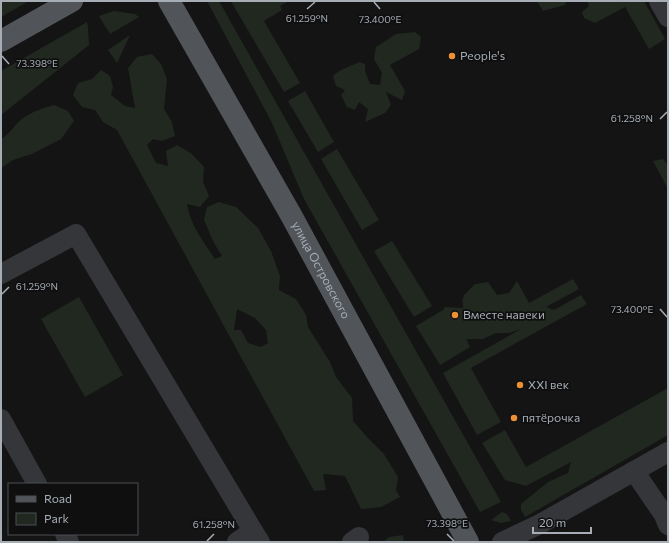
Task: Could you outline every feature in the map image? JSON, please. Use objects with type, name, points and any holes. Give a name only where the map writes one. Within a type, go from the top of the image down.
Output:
[{"type":"main road","points":[[1,41],[72,1]]},
{"type":"main road","name":"улица Островского","points":[[169,1],[291,215],[468,542]]},
{"type":"street","points":[[659,1],[668,17]]},
{"type":"street","points":[[1,274],[76,234],[250,538]]},
{"type":"street","points":[[1,419],[36,483]]},
{"type":"street","points":[[502,542],[540,524],[668,452]]},
{"type":"street","points":[[634,472],[667,517]]},
{"type":"green space","points":[[1,1],[29,1],[1,17]]},
{"type":"green space","points":[[207,1],[219,1],[501,502],[480,512],[304,199],[272,123]]},
{"type":"green space","points":[[232,1],[289,1],[280,6],[282,10],[264,21],[300,83],[284,92]]},
{"type":"green space","points":[[537,1],[566,1],[565,5],[543,11]]},
{"type":"green space","points":[[587,1],[644,1],[665,39],[649,49],[625,7],[595,23],[584,18],[582,12],[589,6]]},
{"type":"green space","points":[[114,11],[135,14],[139,17],[110,34],[99,16]]},
{"type":"green space","points":[[87,22],[89,45],[1,115],[1,71]]},
{"type":"green space","points":[[415,32],[421,37],[419,49],[390,65],[405,91],[402,100],[386,92],[391,105],[385,113],[365,122],[368,109],[359,102],[355,110],[347,107],[341,95],[345,90],[336,86],[333,76],[359,62],[365,64],[365,71],[370,84],[380,85],[382,73],[374,59],[376,47],[396,34]]},
{"type":"green space","points":[[130,35],[117,63],[108,50]]},
{"type":"green space","points":[[152,54],[161,64],[167,79],[164,109],[172,122],[175,136],[162,141],[153,139],[147,145],[156,163],[168,166],[166,151],[177,145],[192,154],[204,167],[203,182],[209,196],[200,207],[187,204],[191,219],[202,240],[215,259],[222,256],[214,243],[204,220],[207,207],[219,202],[236,207],[258,228],[271,251],[280,276],[279,290],[296,299],[306,315],[308,327],[330,362],[336,377],[352,398],[353,421],[384,454],[398,477],[396,490],[400,497],[381,507],[361,509],[345,476],[323,474],[326,490],[314,491],[117,130],[103,122],[95,110],[82,107],[73,95],[78,83],[92,79],[101,70],[110,76],[113,87],[111,95],[125,106],[135,108],[128,68],[137,57]],"holes":[[[237,309],[255,318],[266,330],[268,343],[261,347],[248,343],[241,330],[234,330]]]},
{"type":"green space","points":[[305,91],[334,142],[318,152],[288,101]]},
{"type":"green space","points":[[54,105],[68,111],[74,121],[61,139],[32,154],[13,160],[1,168],[1,139],[7,135],[19,121],[37,110]]},
{"type":"green space","points":[[337,149],[379,220],[362,230],[321,159]]},
{"type":"green space","points":[[663,159],[668,165],[668,189],[653,161]]},
{"type":"green space","points":[[392,241],[432,306],[414,317],[374,251]]},
{"type":"green space","points":[[573,279],[579,289],[546,307],[554,310],[581,295],[587,304],[471,368],[501,422],[477,435],[443,373],[521,329],[509,333],[496,333],[483,339],[466,339],[470,347],[440,365],[416,326],[443,310],[445,307],[463,308],[462,300],[464,295],[475,284],[488,282],[497,295],[509,293],[517,281],[529,303]]},
{"type":"green space","points":[[79,297],[123,375],[85,397],[41,319]]},
{"type":"green space","points":[[668,388],[668,435],[525,517],[521,510],[521,504],[548,482],[568,473],[571,462],[526,486],[505,480],[482,443],[505,430],[526,467]]},
{"type":"green space","points":[[502,512],[507,514],[511,521],[501,523],[491,520]]},
{"type":"green space","points":[[403,535],[404,542],[383,542],[389,537]]},
{"type":"place","name":"People's","points":[[452,56]]},
{"type":"place","name":"Вместе навеки","points":[[455,315]]},
{"type":"place","name":"XXI век","points":[[520,385]]},
{"type":"place","name":"пятёрочка","points":[[514,418]]}]
